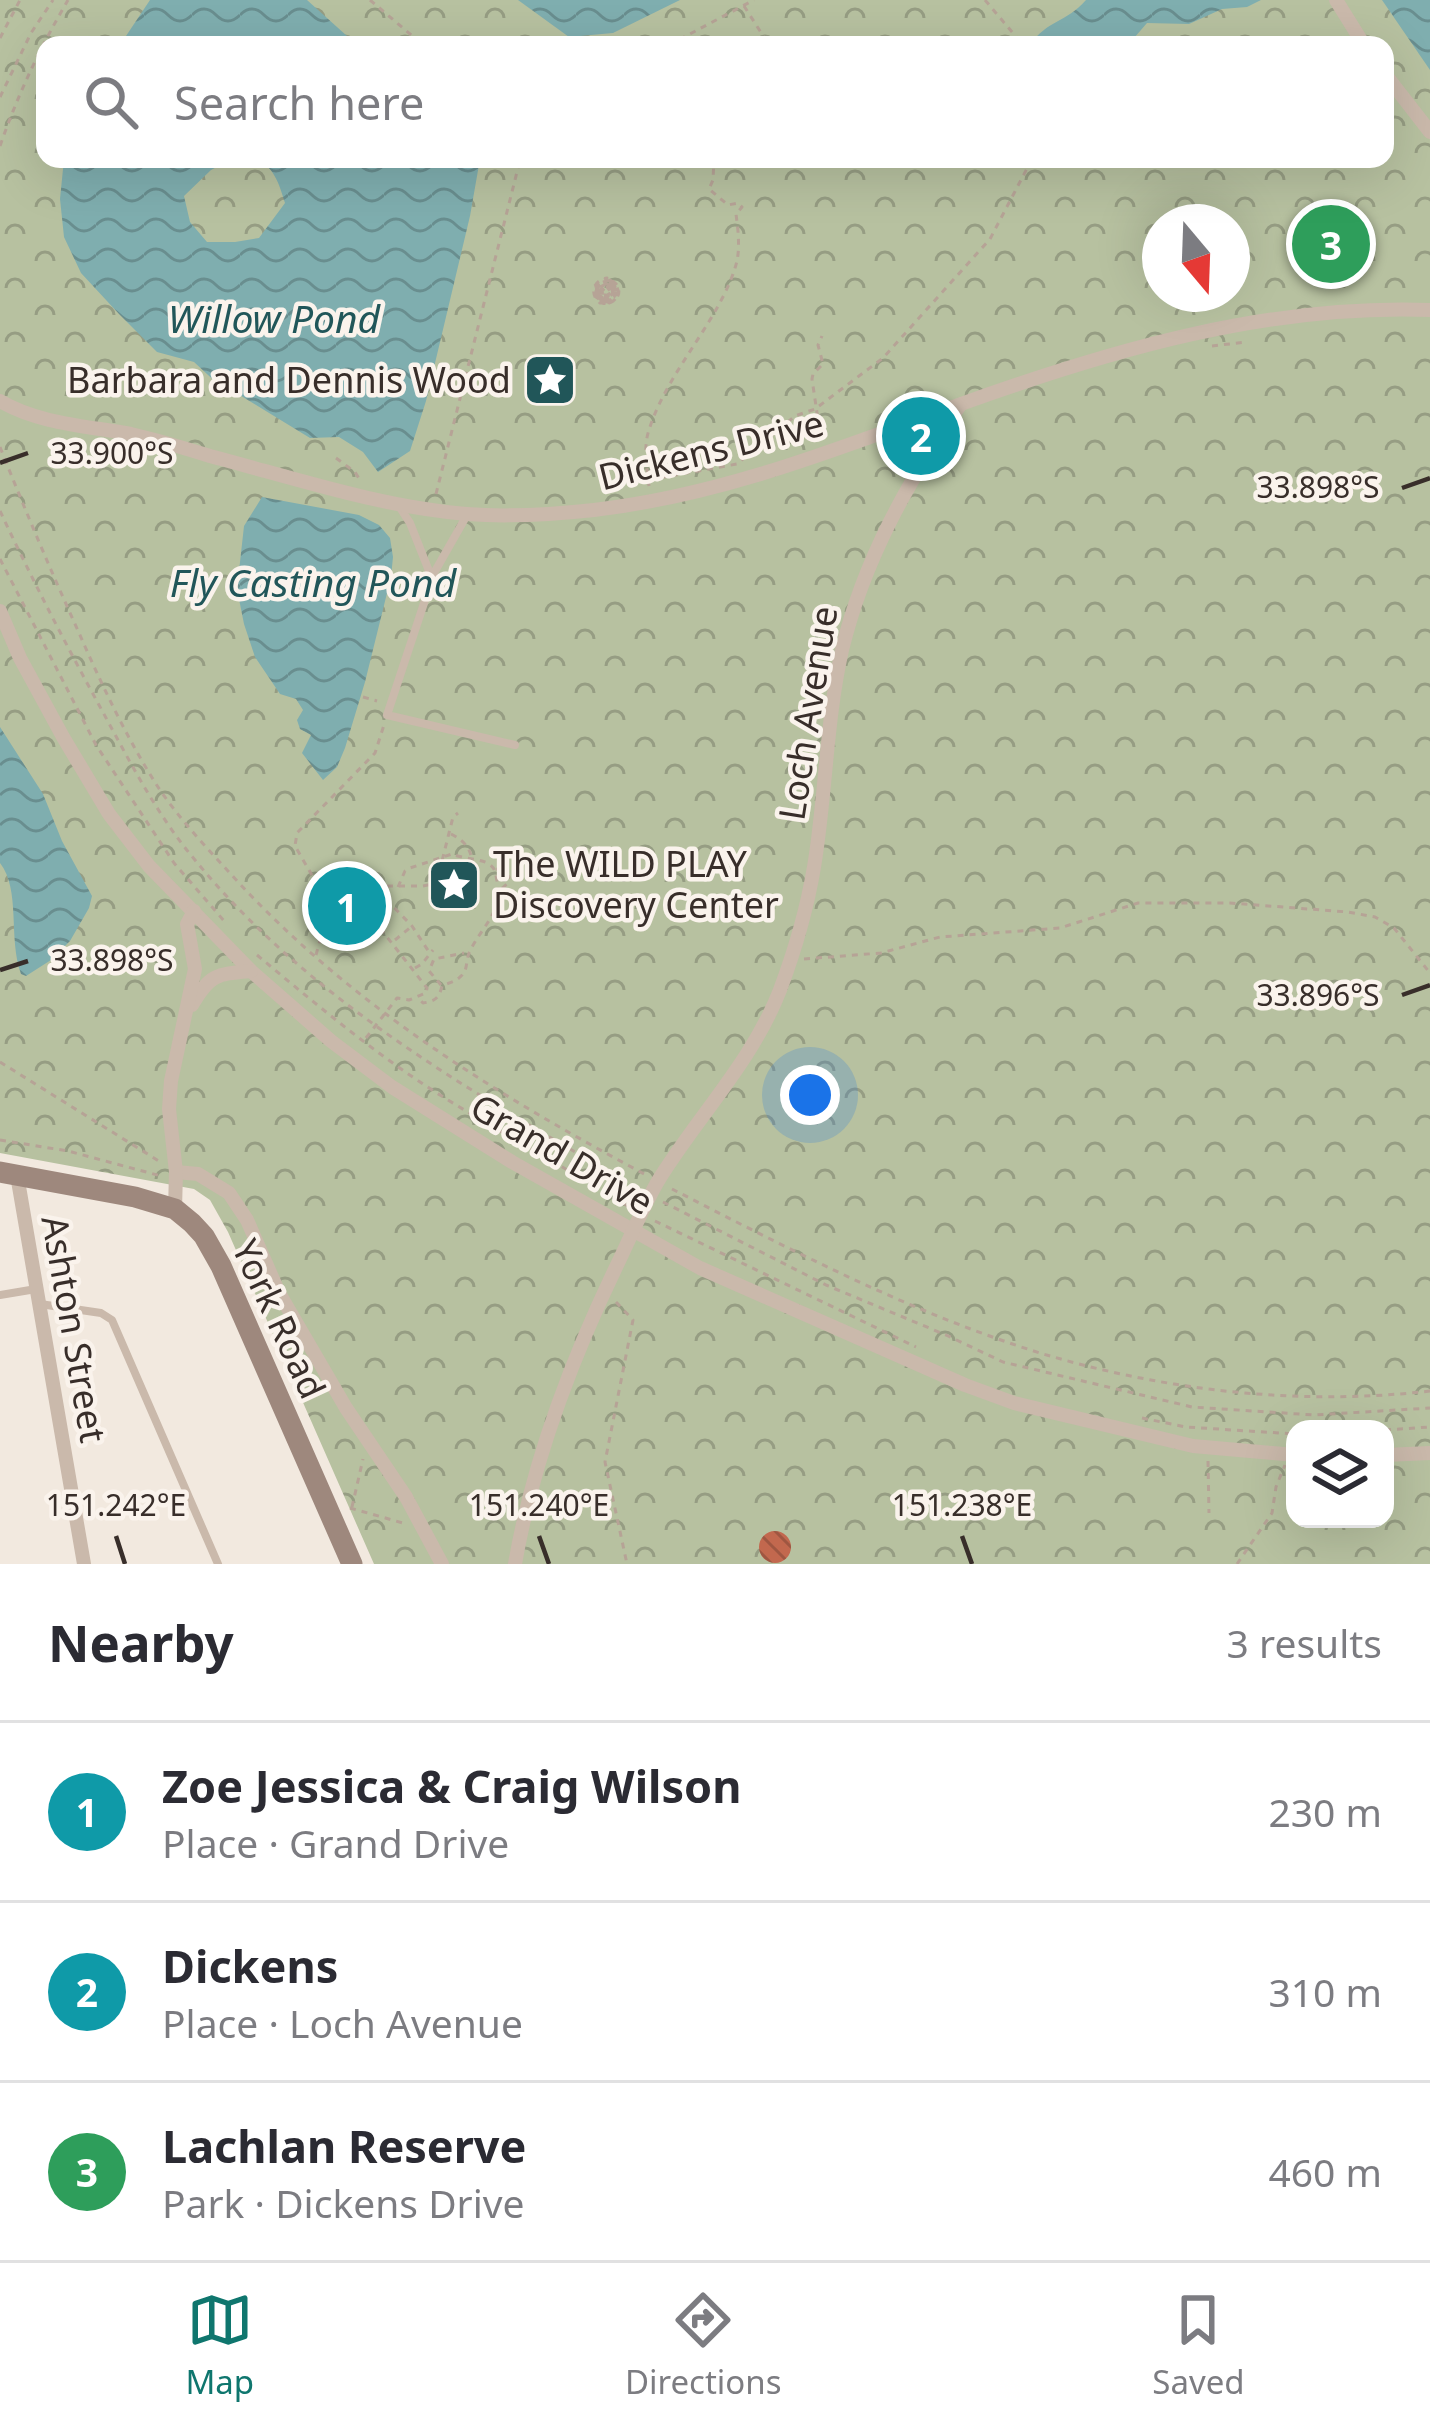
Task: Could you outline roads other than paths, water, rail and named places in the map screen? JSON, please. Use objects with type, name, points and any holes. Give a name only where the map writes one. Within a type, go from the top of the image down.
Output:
[{"type":"main road","points":[[9,1173],[175,1209]]},
{"type":"main road","name":"York Road","points":[[175,1209],[192,1223],[221,1266],[352,1564]]},
{"type":"street","points":[[1336,0],[1358,36]]},
{"type":"street","points":[[1394,86],[1430,132]]},
{"type":"street","name":"Dickens Drive","points":[[0,401],[43,418],[138,436],[368,497],[468,514],[570,512],[740,480],[825,455],[1095,359],[1194,333],[1325,314],[1430,310]]},
{"type":"street","name":"Loch Avenue","points":[[515,1564],[549,1433],[586,1328],[655,1189],[750,1052],[790,960],[814,869],[832,709],[855,602],[892,514],[960,405]]},
{"type":"street","name":"Grand Drive","points":[[0,611],[20,658],[109,814],[149,866],[251,971],[392,1087],[512,1162],[700,1268],[1014,1403],[1208,1448],[1286,1455]]},
{"type":"street","points":[[175,1209],[171,1082],[195,969],[187,924],[194,911]]},
{"type":"street","points":[[182,1025],[211,978],[251,971]]},
{"type":"street","points":[[176,1172],[198,1174],[229,1193],[248,1220],[279,1292],[442,1564]]},
{"type":"street","name":"Ashton Street","points":[[9,1173],[37,1296],[84,1564]]},
{"type":"street","points":[[1394,1455],[1430,1453]]},
{"type":"lane","points":[[397,502],[432,578]]},
{"type":"lane","points":[[468,514],[432,578],[387,715],[515,745]]},
{"type":"lane","points":[[0,1295],[37,1296],[112,1320],[218,1564]]},
{"type":"water","points":[[150,0],[307,0],[347,36],[126,36]]},
{"type":"water","points":[[518,0],[680,0],[613,33],[568,36]]},
{"type":"water","points":[[1086,0],[1261,0],[1247,7],[1222,9],[1189,24],[1147,23],[1136,36],[1038,36]]},
{"type":"water","points":[[1382,0],[1430,0],[1430,70]]},
{"type":"water","name":"Willow Pond","points":[[63,168],[215,168],[184,196],[190,222],[207,242],[235,242],[259,238],[285,203],[268,168],[478,168],[426,401],[410,451],[378,472],[363,452],[339,437],[310,438],[221,387],[194,362],[157,352],[81,273],[64,237]]},
{"type":"water","name":"Fly Casting Pond","points":[[262,497],[359,515],[379,525],[390,538],[391,577],[365,682],[337,767],[323,780],[302,753],[311,735],[300,729],[297,720],[303,710],[296,699],[280,694],[255,657],[244,624],[237,589],[244,526]]},
{"type":"water","points":[[0,727],[43,794],[92,896],[70,941],[26,976],[17,960],[10,887],[0,863]]},
{"type":"place","name":"Lachlan Reserve","points":[[1331,244]]},
{"type":"place","name":"Barbara and Dennis Wood","points":[[550,380]]},
{"type":"place","name":"Dickens","points":[[921,436]]},
{"type":"place","name":"The WILD PLAY Discovery Center","points":[[454,885]]},
{"type":"place","name":"Zoe Jessica & Craig Wilson","points":[[347,906]]}]
